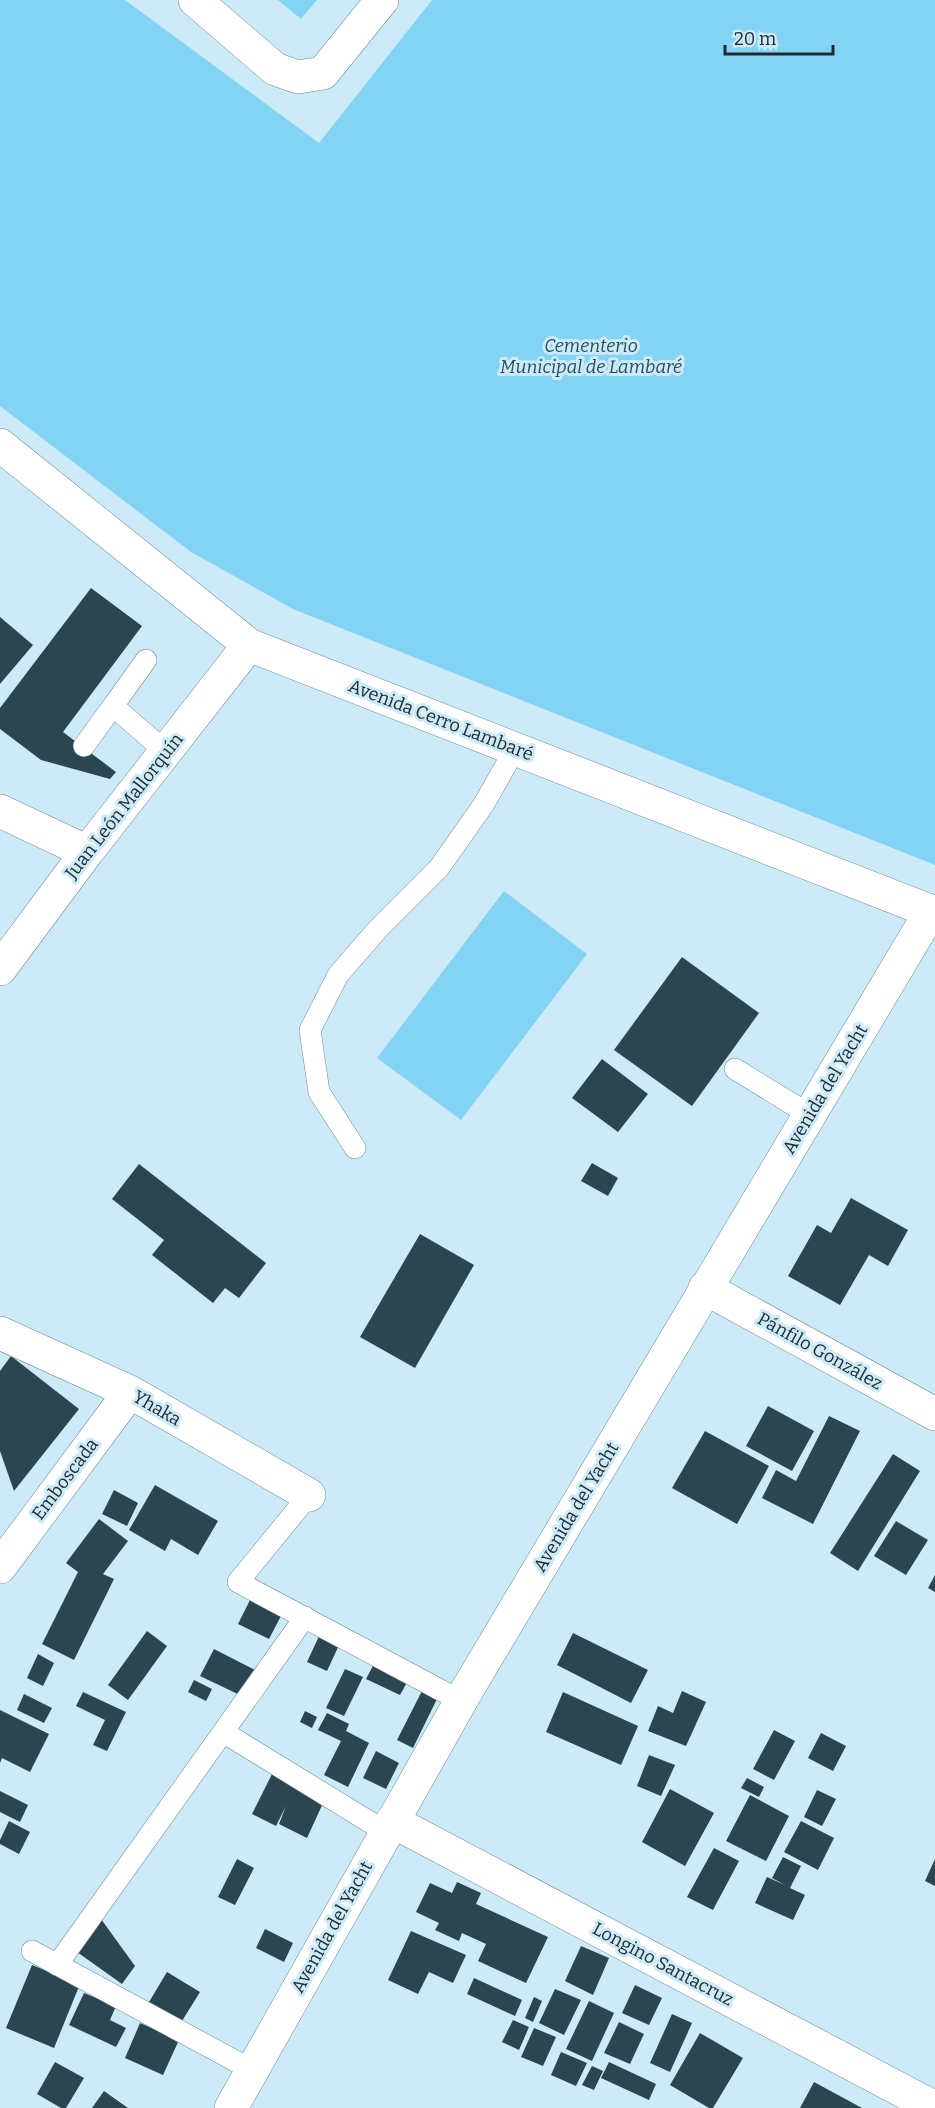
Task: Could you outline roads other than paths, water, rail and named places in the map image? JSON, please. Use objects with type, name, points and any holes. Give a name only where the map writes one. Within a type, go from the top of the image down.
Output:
[{"type":"street","points":[[195,0],[275,69],[298,77],[323,73],[382,0]]},
{"type":"street","name":"Avenida Cerro Lambaré","points":[[0,445],[249,645],[934,913]]},
{"type":"street","name":"Juan León Mallorquín","points":[[0,969],[87,852],[249,645]]},
{"type":"street","points":[[0,811],[87,852]]},
{"type":"street","name":"Avenida del Yacht","points":[[231,2108],[461,1701],[705,1288],[934,913]]},
{"type":"street","name":"Pánfilo González","points":[[705,1288],[935,1414]]},
{"type":"street","name":"Yhaka","points":[[0,1332],[130,1392],[309,1495]]},
{"type":"street","name":"Emboscada","points":[[0,1566],[130,1392]]},
{"type":"street","name":"Longino Santacruz","points":[[389,1826],[935,2108]]},
{"type":"lane","points":[[84,746],[146,660]]},
{"type":"lane","points":[[113,706],[166,752]]},
{"type":"lane","points":[[355,1148],[319,1092],[310,1030],[338,975],[377,930],[438,868],[484,804],[515,749]]},
{"type":"lane","points":[[735,1069],[810,1115]]},
{"type":"lane","points":[[309,1495],[238,1582],[461,1701]]},
{"type":"lane","points":[[57,1965],[305,1617]]},
{"type":"lane","points":[[224,1732],[389,1826]]},
{"type":"lane","points":[[32,1951],[252,2070]]},
{"type":"park label","name":"Cementerio Municipal de Lambaré","points":[[591,356]]}]
